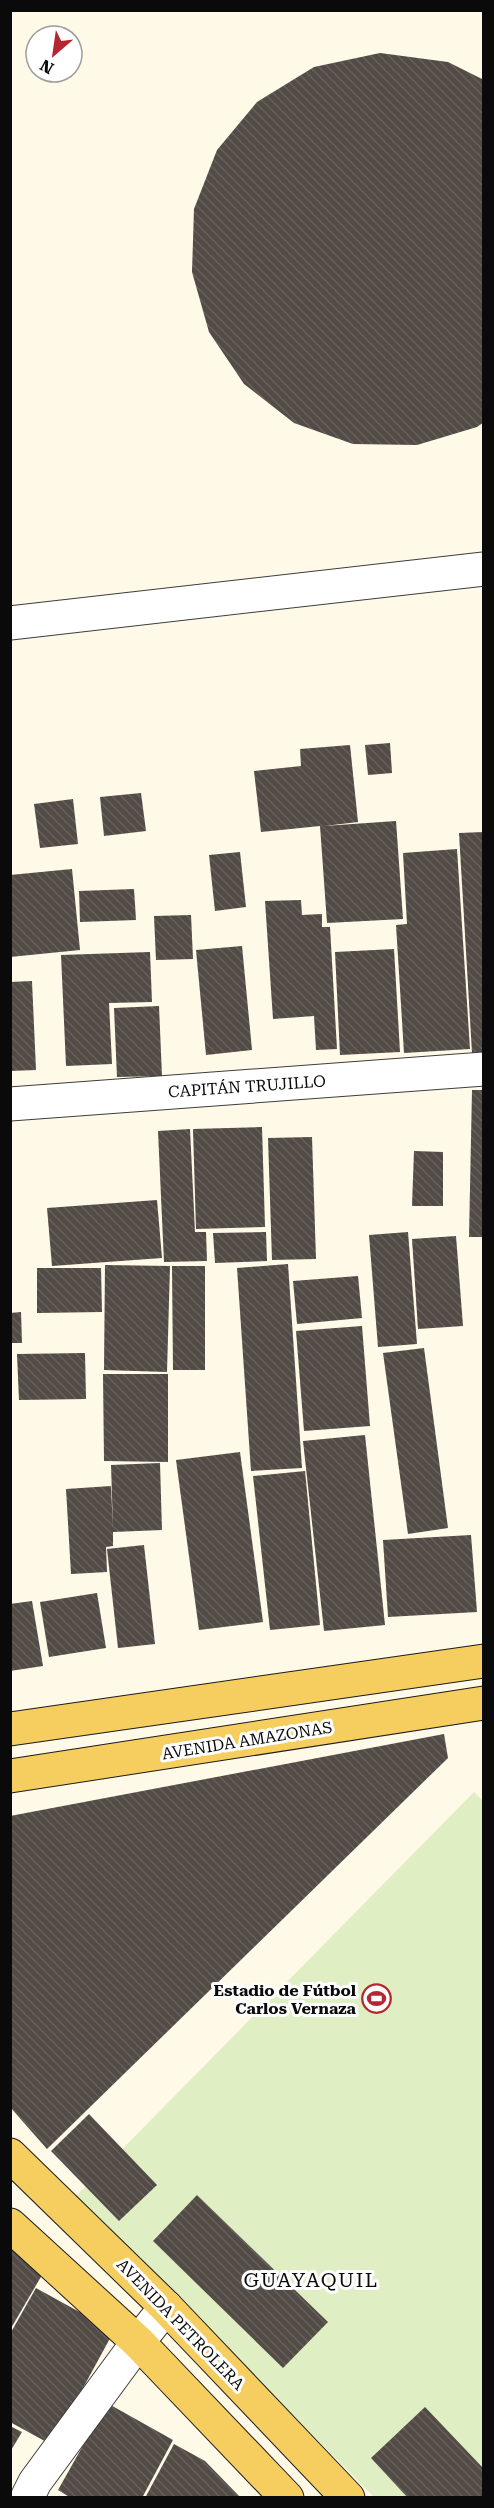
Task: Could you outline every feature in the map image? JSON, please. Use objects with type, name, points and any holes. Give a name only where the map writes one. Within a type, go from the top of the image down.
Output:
[{"type":"main road","points":[[10,1730],[483,1661]]},
{"type":"main road","name":"AVENIDA AMAZONAS","points":[[10,1776],[483,1703]]},
{"type":"main road","name":"AVENIDA PETROLERA","points":[[10,2155],[166,2307],[348,2498]]},
{"type":"main road","points":[[10,2225],[138,2342],[286,2498]]},
{"type":"street","points":[[10,623],[483,568]]},
{"type":"street","name":"CAPITÁN TRUJILLO","points":[[10,1104],[483,1069]]},
{"type":"street","points":[[27,2498],[35,2482],[166,2307]]},
{"type":"green space","name":"Estadio de Fútbol Carlos Vernaza","points":[[474,1792],[484,1802],[483,2497],[374,2497],[76,2196]]},
{"type":"building","points":[[380,53],[448,62],[484,80],[484,422],[477,427],[417,445],[353,444],[294,423],[244,384],[209,332],[192,272],[194,209],[217,150],[257,102],[314,67]]},
{"type":"building","points":[[390,743],[392,773],[368,775],[365,745]]},
{"type":"building","points":[[350,745],[358,822],[324,826],[396,821],[403,919],[327,923],[320,826],[261,832],[254,771],[301,766],[300,749]]},
{"type":"building","points":[[141,793],[146,831],[104,836],[100,797]]},
{"type":"building","points":[[73,799],[78,844],[40,848],[34,804]]},
{"type":"building","points":[[484,832],[484,1052],[472,1053],[459,833]]},
{"type":"building","points":[[457,849],[470,1049],[404,1053],[396,925],[407,924],[403,853]]},
{"type":"building","points":[[240,852],[246,907],[215,911],[209,855]]},
{"type":"building","points":[[72,869],[80,950],[10,957],[10,875]]},
{"type":"building","points":[[134,889],[136,920],[80,922],[79,891]]},
{"type":"building","points":[[301,900],[302,915],[322,914],[322,927],[330,927],[337,1049],[316,1050],[314,1016],[273,1019],[265,901]]},
{"type":"building","points":[[191,915],[193,959],[156,960],[154,916]]},
{"type":"building","points":[[242,946],[252,1050],[206,1055],[196,950]]},
{"type":"building","points":[[394,949],[400,1052],[340,1055],[335,952]]},
{"type":"building","points":[[150,952],[152,1002],[109,1003],[112,1064],[66,1066],[61,955]]},
{"type":"building","points":[[32,981],[36,1070],[10,1071],[10,982]]},
{"type":"building","points":[[159,1006],[162,1076],[117,1077],[114,1008]]},
{"type":"building","points":[[472,1090],[484,1090],[484,1237],[469,1237]]},
{"type":"building","points":[[262,1127],[265,1227],[196,1229],[193,1129]]},
{"type":"building","points":[[190,1129],[195,1232],[206,1232],[207,1261],[164,1262],[158,1131]]},
{"type":"building","points":[[312,1137],[316,1259],[272,1260],[268,1138]]},
{"type":"building","points":[[414,1151],[443,1152],[443,1206],[412,1206]]},
{"type":"building","points":[[157,1200],[162,1258],[52,1266],[47,1208]]},
{"type":"building","points":[[266,1232],[267,1261],[215,1263],[213,1233]]},
{"type":"building","points":[[408,1232],[417,1344],[378,1347],[369,1235]]},
{"type":"building","points":[[456,1236],[463,1326],[418,1329],[412,1239]]},
{"type":"building","points":[[288,1264],[302,1468],[251,1471],[237,1268]]},
{"type":"building","points":[[105,1265],[170,1266],[167,1372],[104,1370]]},
{"type":"building","points":[[172,1266],[205,1266],[205,1370],[173,1370]]},
{"type":"building","points":[[37,1268],[101,1268],[102,1312],[37,1313]]},
{"type":"building","points":[[358,1276],[362,1318],[297,1324],[293,1281]]},
{"type":"building","points":[[21,1312],[22,1343],[10,1343],[10,1313]]},
{"type":"building","points":[[362,1326],[370,1426],[304,1431],[296,1331]]},
{"type":"building","points":[[424,1348],[448,1528],[408,1534],[383,1353]]},
{"type":"building","points":[[85,1353],[86,1399],[19,1400],[17,1354]]},
{"type":"building","points":[[103,1374],[168,1374],[168,1462],[104,1461]]},
{"type":"building","points":[[365,1435],[385,1625],[324,1631],[303,1441]]},
{"type":"building","points":[[240,1452],[263,1622],[199,1630],[176,1460]]},
{"type":"building","points":[[160,1463],[162,1530],[113,1532],[113,1546],[106,1547],[107,1572],[71,1574],[66,1489],[111,1486],[113,1529],[111,1465]]},
{"type":"building","points":[[305,1471],[320,1625],[270,1630],[253,1476]]},
{"type":"building","points":[[471,1535],[477,1612],[388,1617],[383,1540]]},
{"type":"building","points":[[144,1545],[155,1644],[118,1648],[107,1549]]},
{"type":"building","points":[[97,1593],[106,1648],[49,1657],[40,1602]]},
{"type":"building","points":[[32,1601],[43,1666],[10,1671],[10,1604]]},
{"type":"building","points":[[444,1734],[448,1758],[47,2149],[10,2107],[10,1816]]},
{"type":"building","points":[[89,2114],[157,2185],[119,2221],[51,2151]]},
{"type":"building","points":[[197,2195],[328,2322],[283,2368],[153,2241]]},
{"type":"building","points":[[10,2245],[42,2275],[10,2330]]},
{"type":"building","points":[[36,2288],[114,2331],[52,2445],[10,2422],[10,2334]]},
{"type":"building","points":[[107,2403],[173,2440],[142,2498],[71,2498],[58,2490]]},
{"type":"building","points":[[425,2407],[484,2469],[484,2498],[408,2498],[371,2458]]},
{"type":"building","points":[[10,2426],[22,2432],[10,2452]]},
{"type":"building","points":[[174,2444],[205,2461],[241,2498],[145,2498]]},
{"type":"place","name":"Estadio de Fútbol Carlos Vernaza","points":[[377,1999]]},
{"type":"district","name":"GUAYAQUIL","points":[[311,2280]]}]
